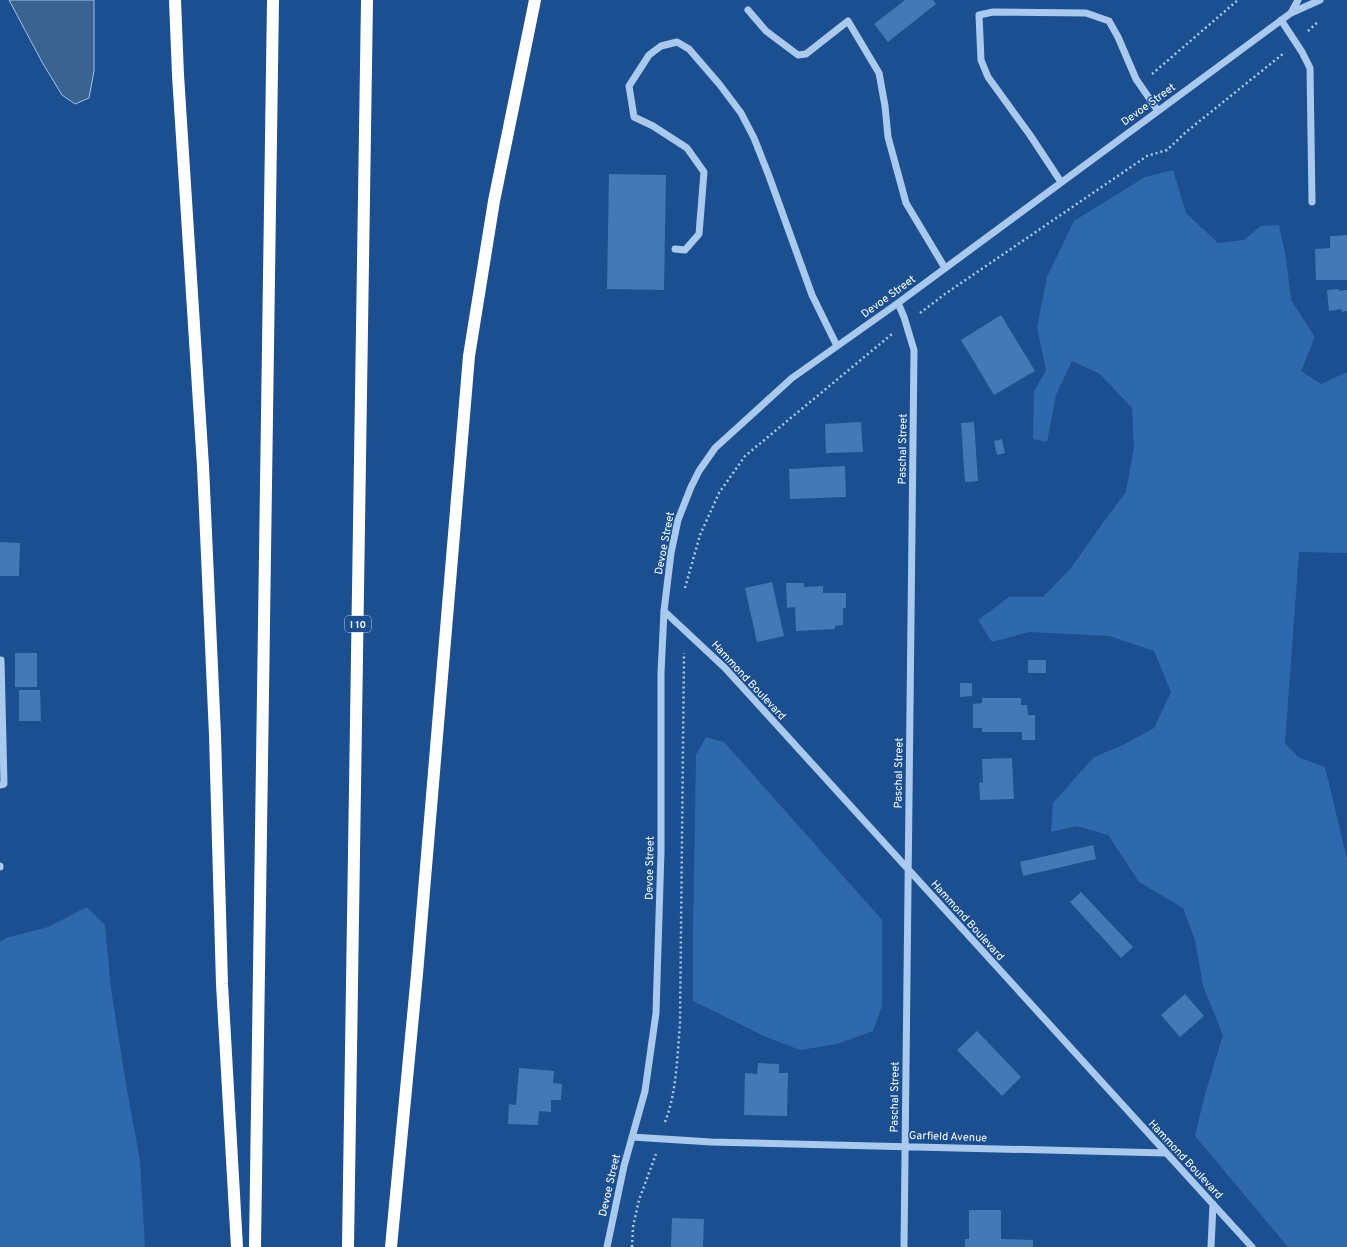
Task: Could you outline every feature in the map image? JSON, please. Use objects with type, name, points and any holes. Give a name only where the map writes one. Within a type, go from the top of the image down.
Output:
[{"type":"highway","points":[[175,0],[178,75],[203,474],[215,735],[222,984],[237,1247]]},
{"type":"highway","points":[[255,1247],[273,0]]},
{"type":"highway","name":"I 10","points":[[348,1247],[367,0]]},
{"type":"highway","points":[[391,1247],[417,974],[469,356],[494,200],[535,0]]},
{"type":"street","name":"Devoe Street","points":[[1291,13],[1298,0]]},
{"type":"street","name":"Devoe Street","points":[[607,1247],[624,1166],[646,1091],[656,1013],[661,852],[661,673],[664,611],[671,553],[678,520],[699,471],[715,448],[792,378],[898,303],[1281,20],[1291,13],[1320,0]]},
{"type":"street","points":[[748,10],[766,31],[798,55],[806,54],[848,21],[879,73],[885,106],[888,137],[906,203],[945,268]]},
{"type":"street","points":[[1061,182],[1030,135],[988,77],[981,60],[979,15],[993,12],[1086,13],[1109,21],[1118,37],[1138,83],[1158,111]]},
{"type":"street","points":[[1281,20],[1310,68],[1312,202]]},
{"type":"street","points":[[675,249],[685,250],[699,234],[704,172],[687,148],[653,126],[634,117],[629,86],[649,55],[661,46],[677,42],[689,49],[720,85],[741,113],[769,176],[812,295],[837,346]]},
{"type":"street","name":"Paschal Street","points":[[898,303],[914,350],[904,1247]]},
{"type":"street","name":"Hammond Boulevard","points":[[664,611],[725,668],[1252,1247]]},
{"type":"street","points":[[0,784],[4,784],[1,660]]},
{"type":"street","name":"Garfield Avenue","points":[[632,1137],[711,1142],[1166,1154]]},
{"type":"street","points":[[1211,1247],[1213,1204]]},
{"type":"path","points":[[1138,83],[1148,78],[1238,0]]},
{"type":"path","points":[[684,594],[700,535],[719,493],[745,456],[884,340],[945,294],[1146,156],[1167,150],[1186,132],[1279,58],[1323,17]]},
{"type":"path","points":[[632,1247],[633,1227],[639,1200],[669,1112],[676,1075],[680,1024],[684,629]]},
{"type":"shaded area","points":[[9,0],[94,0],[94,71],[89,98],[75,104],[62,95],[42,62]]},
{"type":"shaded area","points":[[1173,170],[1186,213],[1218,243],[1244,240],[1261,226],[1279,225],[1286,258],[1291,300],[1315,337],[1301,371],[1321,384],[1347,372],[1347,553],[1299,552],[1285,743],[1298,757],[1325,767],[1347,859],[1347,1247],[1288,1247],[1195,1136],[1205,1094],[1223,1035],[1203,986],[1195,940],[1183,908],[1139,882],[1108,835],[1077,826],[1051,832],[1053,803],[1094,757],[1123,745],[1154,728],[1171,692],[1154,651],[1109,636],[1029,632],[992,642],[978,620],[1009,597],[1043,597],[1071,568],[1126,492],[1134,447],[1132,408],[1100,374],[1072,361],[1056,395],[1047,442],[1033,439],[1034,391],[1046,370],[1037,327],[1047,277],[1074,221],[1145,177]]},
{"type":"shaded area","points":[[706,737],[724,742],[882,920],[882,1006],[873,1031],[837,1044],[800,1050],[766,1037],[693,1001],[696,755]]},
{"type":"shaded area","points":[[87,907],[105,925],[111,989],[140,1161],[145,1247],[0,1247],[0,942],[6,938],[48,927]]},
{"type":"building","points":[[905,0],[933,0],[936,4],[888,42],[874,24]]},
{"type":"building","points":[[609,174],[666,175],[664,290],[607,289]]},
{"type":"building","points":[[1347,235],[1347,280],[1316,280],[1315,249],[1330,248],[1330,236]]},
{"type":"building","points":[[1339,289],[1339,291],[1347,290],[1347,311],[1342,312],[1341,309],[1329,311],[1327,290]]},
{"type":"building","points":[[1001,315],[1035,371],[994,395],[961,340]]},
{"type":"building","points":[[861,422],[863,452],[826,453],[825,424]]},
{"type":"building","points":[[974,422],[978,481],[965,482],[961,423]]},
{"type":"building","points":[[1002,439],[1005,453],[997,455],[994,441]]},
{"type":"building","points":[[845,466],[846,497],[790,499],[789,469]]},
{"type":"building","points":[[0,542],[20,543],[19,576],[0,576]]},
{"type":"building","points":[[772,582],[784,636],[757,642],[745,588]]},
{"type":"building","points":[[786,583],[804,583],[804,587],[823,586],[823,593],[846,593],[846,608],[843,608],[843,625],[835,626],[835,629],[796,631],[795,607],[787,608]]},
{"type":"building","points":[[15,653],[37,653],[37,687],[15,687]]},
{"type":"building","points":[[1028,660],[1046,660],[1046,673],[1028,673]]},
{"type":"building","points":[[960,683],[972,683],[972,696],[960,697]]},
{"type":"building","points":[[19,690],[40,690],[41,721],[19,721]]},
{"type":"building","points":[[982,698],[1021,698],[1021,705],[1027,705],[1028,715],[1035,715],[1035,740],[1022,740],[1022,732],[982,732],[982,728],[973,728],[973,704],[982,703]]},
{"type":"building","points":[[1012,758],[1014,799],[980,800],[979,782],[983,783],[982,759]]},
{"type":"building","points":[[1093,845],[1096,859],[1023,876],[1020,862]]},
{"type":"building","points":[[1081,892],[1133,947],[1121,958],[1070,902]]},
{"type":"building","points":[[1185,994],[1204,1016],[1180,1037],[1161,1015]]},
{"type":"building","points":[[977,1031],[1021,1077],[1002,1096],[957,1050]]},
{"type":"building","points":[[758,1063],[779,1064],[779,1073],[788,1073],[787,1116],[744,1115],[745,1073],[757,1074]]},
{"type":"building","points":[[519,1068],[554,1071],[553,1083],[562,1084],[561,1100],[551,1100],[551,1112],[539,1111],[538,1125],[508,1124],[509,1104],[516,1105]]},
{"type":"building","points":[[969,1210],[1001,1210],[1001,1239],[1033,1240],[1033,1247],[965,1247],[965,1239],[969,1239]]},
{"type":"building","points":[[672,1218],[704,1219],[703,1247],[671,1247]]}]
